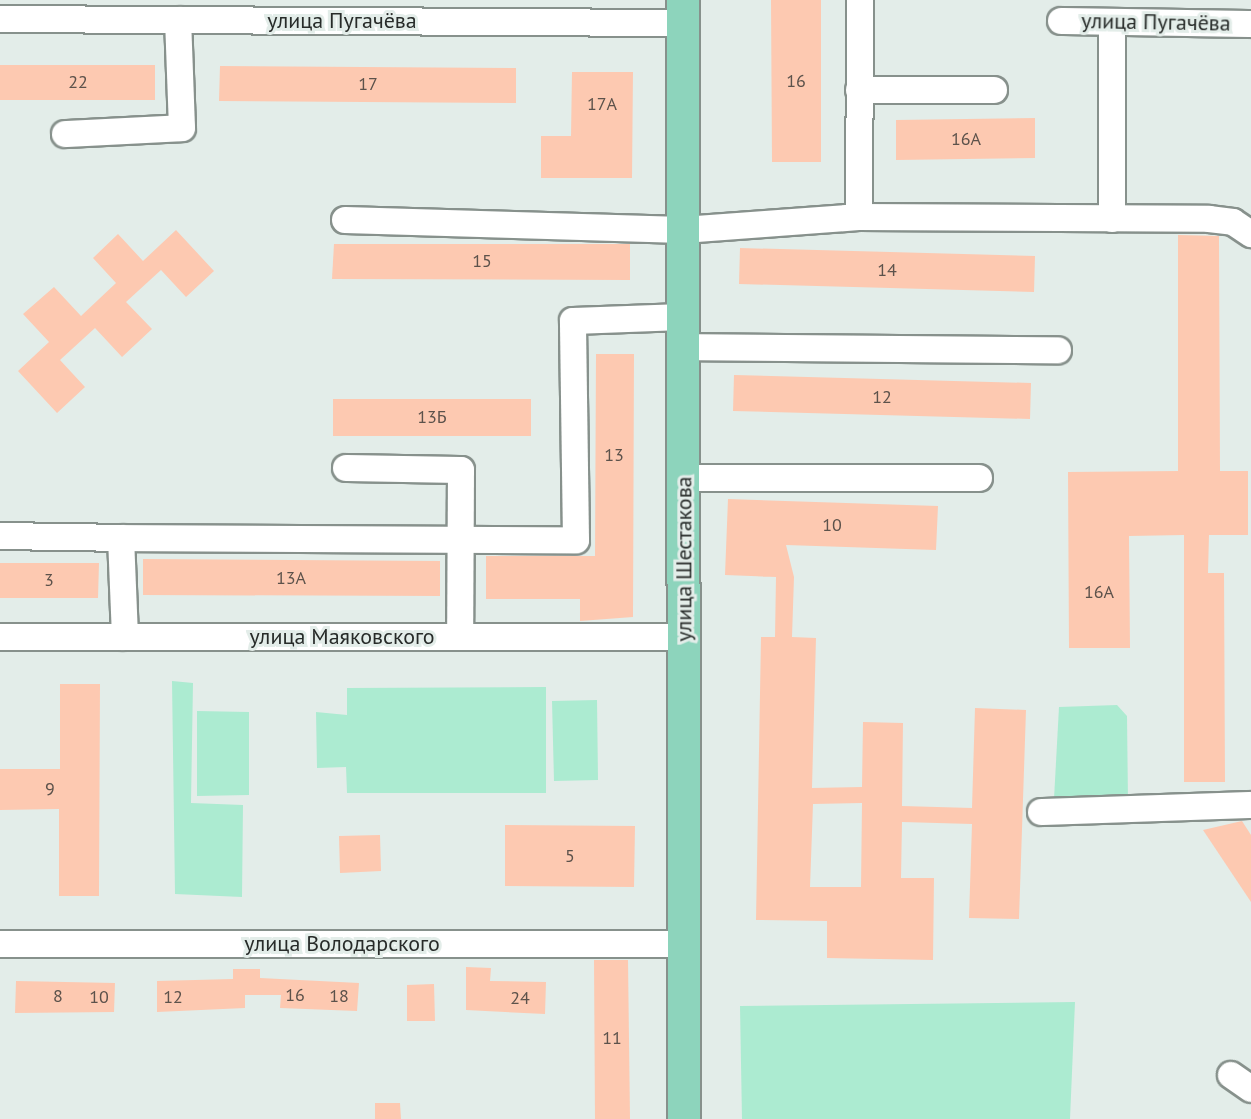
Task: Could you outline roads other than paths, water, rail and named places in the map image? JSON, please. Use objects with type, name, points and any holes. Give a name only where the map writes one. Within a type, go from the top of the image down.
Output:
[{"type":"main road","name":"улица Шестакова","points":[[683,11],[684,1119]]},
{"type":"street","points":[[859,217],[860,0]]},
{"type":"street","name":"улица Пугачёва","points":[[0,19],[178,20],[683,11]]},
{"type":"street","points":[[65,134],[182,128],[178,20]]},
{"type":"street","name":"улица Пугачёва","points":[[1061,21],[1251,24]]},
{"type":"street","points":[[1112,22],[1112,219]]},
{"type":"street","points":[[859,90],[994,90]]},
{"type":"street","points":[[345,220],[683,230],[859,217],[1209,219],[1233,222],[1251,234]]},
{"type":"street","points":[[0,536],[576,540],[573,321],[684,332],[1058,350]]},
{"type":"street","points":[[346,468],[461,470],[460,637]]},
{"type":"street","points":[[684,478],[979,478]]},
{"type":"street","points":[[121,538],[125,637]]},
{"type":"street","name":"улица Маяковского","points":[[0,637],[684,637]]},
{"type":"street","points":[[1041,812],[1251,805]]},
{"type":"street","name":"улица Володарского","points":[[0,944],[684,944]]}]
